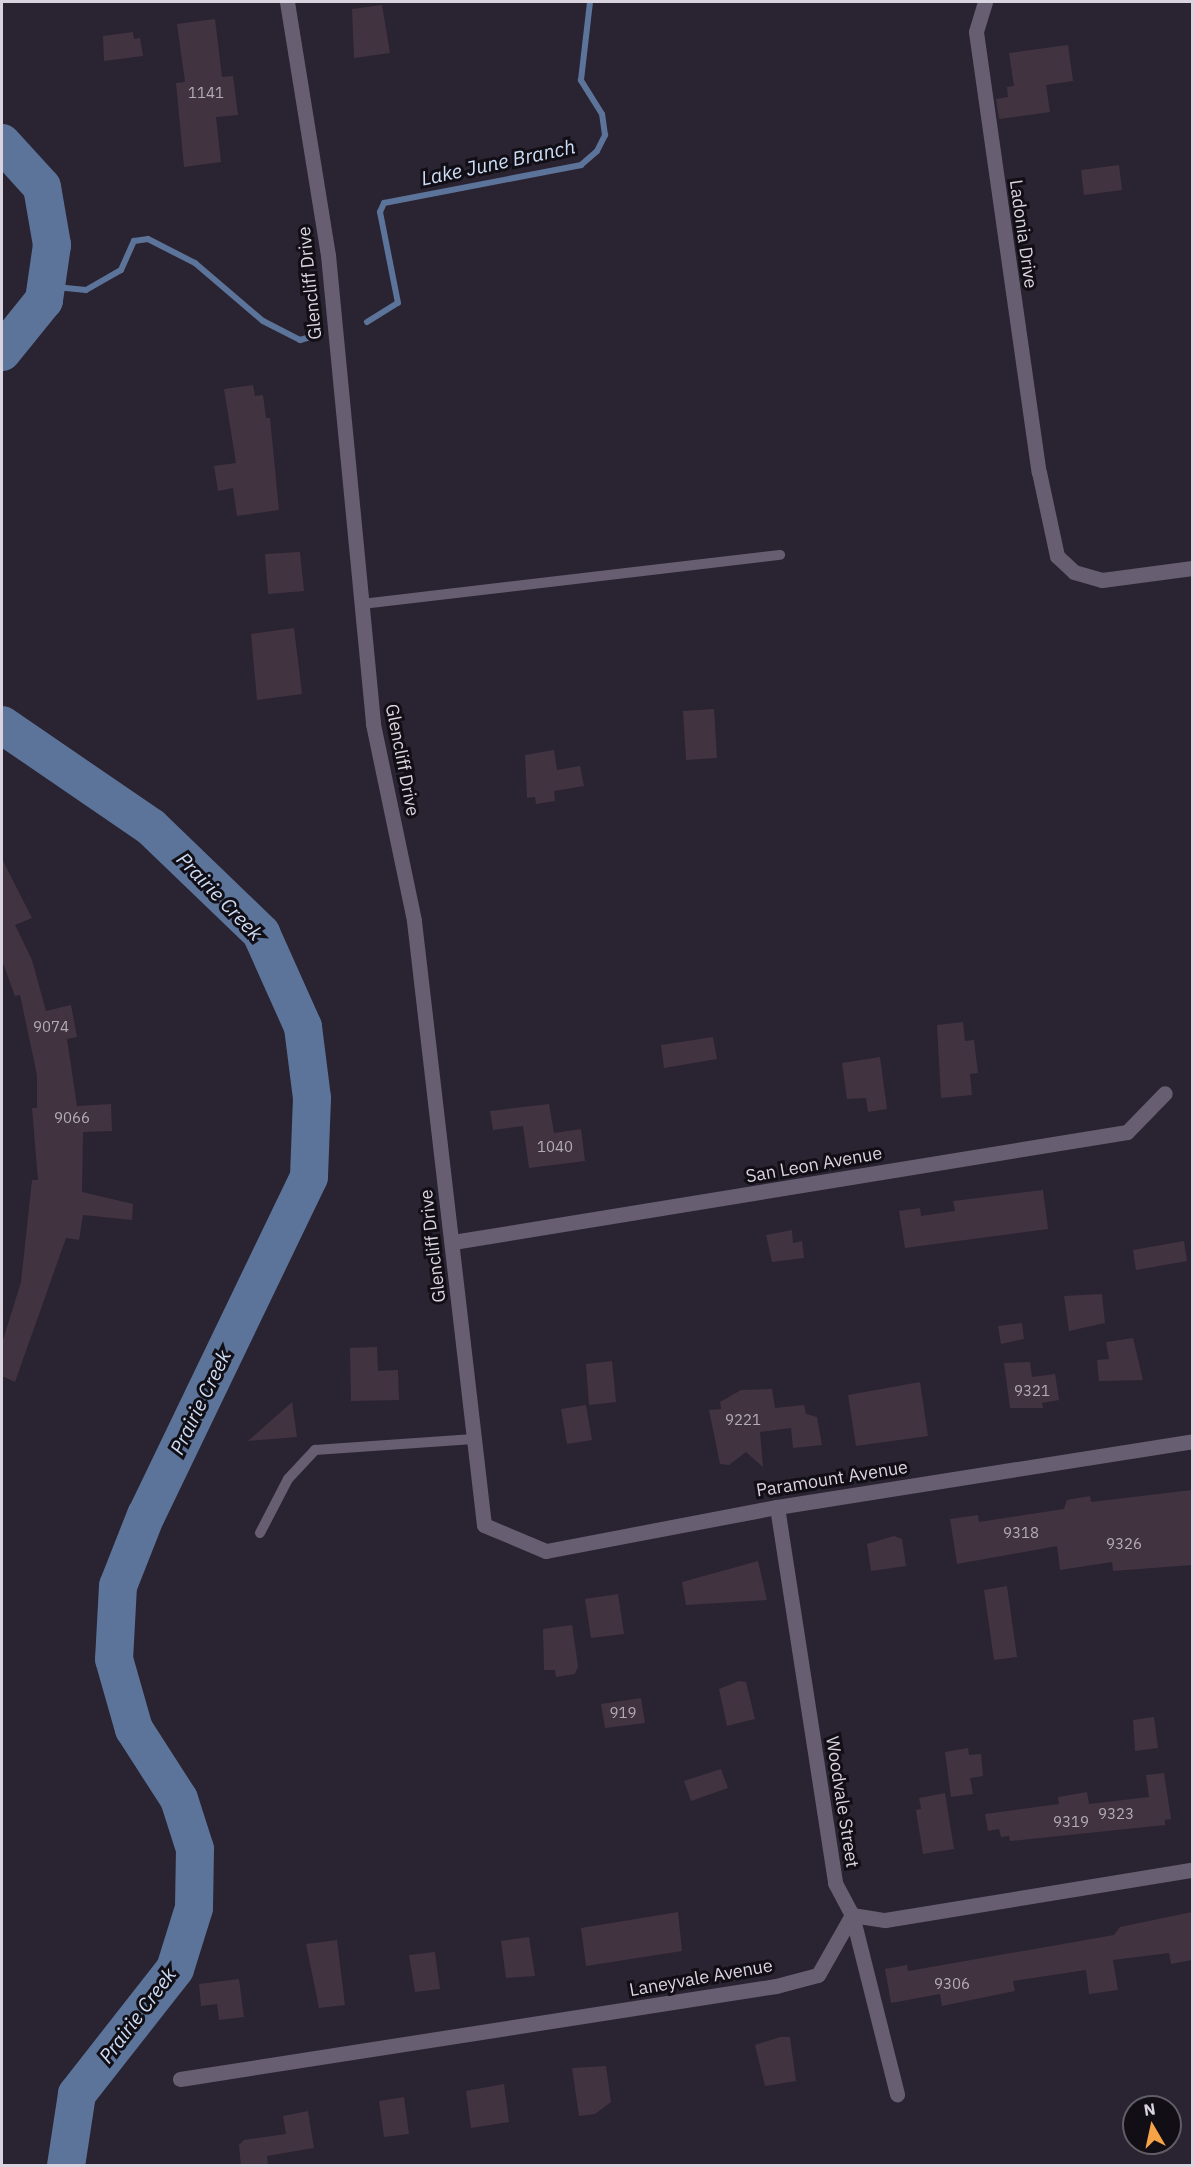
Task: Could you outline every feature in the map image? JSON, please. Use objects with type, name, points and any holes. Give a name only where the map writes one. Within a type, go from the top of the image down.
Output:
[{"type":"street","name":"Glencliff Drive","points":[[287,2],[328,255],[373,724],[414,921],[484,1525]]},
{"type":"street","name":"Ladonia Drive","points":[[985,2],[976,32],[1039,472],[1057,556],[1074,572],[1102,580],[1192,568]]},
{"type":"street","name":"San Leon Avenue","points":[[453,1242],[1127,1132],[1165,1093]]},
{"type":"street","name":"Paramount Avenue","points":[[484,1525],[546,1551],[777,1507],[1192,1441]]},
{"type":"street","name":"Woodvale Street","points":[[777,1507],[834,1883],[852,1915],[897,2094]]},
{"type":"street","points":[[852,1915],[885,1920],[1192,1870]]},
{"type":"street","name":"Laneyvale Avenue","points":[[180,2079],[776,1986],[818,1975],[852,1915]]},
{"type":"lane","points":[[362,604],[780,555]]},
{"type":"lane","points":[[260,1533],[288,1479],[315,1450],[474,1439]]},
{"type":"building","points":[[382,5],[390,53],[354,58],[352,9]]},
{"type":"building","points":[[215,19],[222,77],[233,76],[238,115],[216,117],[221,162],[184,167],[176,83],[185,82],[177,24]]},
{"type":"building","points":[[133,32],[134,39],[140,38],[143,56],[104,61],[103,36]]},
{"type":"building","points":[[1068,45],[1073,81],[1046,85],[1050,112],[999,119],[996,99],[1008,97],[1007,87],[1014,86],[1009,53]]},
{"type":"building","points":[[1119,165],[1122,190],[1084,195],[1081,170]]},
{"type":"building","points":[[253,385],[255,396],[263,395],[266,418],[270,418],[279,510],[237,516],[233,488],[218,491],[214,466],[236,463],[224,389]]},
{"type":"building","points":[[300,552],[304,591],[268,594],[265,554]]},
{"type":"building","points":[[294,628],[302,694],[257,700],[251,634]]},
{"type":"building","points":[[714,709],[717,758],[686,760],[683,711]]},
{"type":"building","points":[[554,750],[557,770],[580,766],[584,786],[554,791],[555,801],[536,804],[535,797],[527,798],[525,755]]},
{"type":"building","points":[[2,859],[32,918],[15,925],[32,960],[46,1011],[71,1005],[77,1037],[67,1039],[77,1106],[111,1104],[112,1131],[83,1132],[82,1192],[133,1204],[132,1220],[83,1215],[79,1240],[66,1238],[15,1382],[2,1376],[2,1343],[21,1282],[32,1180],[38,1180],[32,1108],[37,1108],[37,1075],[20,995],[15,996],[2,960]]},
{"type":"building","points":[[963,1022],[965,1041],[974,1040],[978,1073],[970,1074],[972,1095],[941,1098],[937,1025]]},
{"type":"building","points":[[713,1037],[717,1059],[664,1068],[661,1045]]},
{"type":"building","points":[[880,1057],[887,1109],[868,1112],[866,1098],[847,1099],[842,1063]]},
{"type":"building","points":[[549,1104],[554,1133],[581,1129],[585,1161],[529,1168],[523,1126],[493,1130],[490,1111]]},
{"type":"building","points":[[1043,1190],[1048,1229],[905,1248],[899,1211],[920,1208],[921,1216],[955,1211],[953,1201]]},
{"type":"building","points":[[792,1230],[793,1243],[802,1241],[804,1258],[772,1262],[766,1235]]},
{"type":"building","points":[[1184,1241],[1187,1261],[1136,1270],[1133,1250]]},
{"type":"building","points":[[1102,1294],[1105,1323],[1069,1331],[1064,1296]]},
{"type":"building","points":[[1022,1323],[1024,1339],[1001,1344],[998,1326]]},
{"type":"building","points":[[1133,1338],[1143,1380],[1099,1381],[1097,1360],[1109,1359],[1106,1342]]},
{"type":"building","points":[[377,1347],[378,1371],[398,1370],[399,1400],[351,1401],[350,1348]]},
{"type":"building","points":[[612,1361],[616,1402],[589,1405],[586,1364]]},
{"type":"building","points":[[1030,1362],[1032,1377],[1055,1374],[1059,1400],[1042,1403],[1043,1408],[1010,1408],[1004,1363]]},
{"type":"building","points":[[920,1382],[928,1436],[856,1446],[848,1395]]},
{"type":"building","points":[[772,1389],[775,1408],[804,1405],[806,1414],[817,1417],[822,1445],[793,1448],[791,1428],[760,1432],[763,1467],[746,1452],[729,1465],[720,1464],[709,1410],[721,1409],[720,1402],[741,1390]]},
{"type":"building","points":[[292,1402],[297,1437],[248,1441]]},
{"type":"building","points":[[586,1405],[592,1440],[567,1444],[561,1409]]},
{"type":"building","points":[[1192,1490],[1192,1565],[1113,1571],[1112,1562],[1060,1570],[1057,1546],[957,1564],[950,1519],[978,1515],[979,1522],[1064,1509],[1067,1500],[1090,1496],[1091,1502]]},
{"type":"building","points":[[894,1536],[902,1539],[906,1566],[871,1571],[867,1544]]},
{"type":"building","points":[[758,1561],[767,1600],[686,1605],[682,1582]]},
{"type":"building","points":[[1007,1586],[1017,1657],[994,1660],[984,1590]]},
{"type":"building","points":[[618,1594],[624,1634],[591,1638],[585,1599]]},
{"type":"building","points":[[572,1625],[578,1666],[575,1674],[556,1677],[555,1670],[544,1670],[543,1629]]},
{"type":"building","points":[[739,1681],[746,1682],[755,1719],[727,1726],[719,1689]]},
{"type":"building","points":[[641,1698],[645,1723],[605,1728],[601,1704]]},
{"type":"building","points":[[1154,1717],[1158,1748],[1135,1751],[1133,1720]]},
{"type":"building","points":[[968,1748],[969,1755],[981,1754],[983,1776],[970,1778],[973,1794],[951,1797],[945,1752]]},
{"type":"building","points":[[721,1769],[728,1788],[691,1801],[684,1781]]},
{"type":"building","points":[[1164,1773],[1171,1819],[1165,1820],[1165,1825],[1010,1841],[1009,1836],[1001,1837],[999,1829],[988,1831],[985,1814],[1059,1804],[1058,1797],[1087,1792],[1089,1804],[1149,1797],[1146,1775]]},
{"type":"building","points":[[945,1793],[954,1849],[923,1854],[916,1810],[921,1809],[919,1798]]},
{"type":"building","points":[[678,1912],[682,1951],[586,1966],[581,1928]]},
{"type":"building","points":[[1192,1912],[1192,1960],[1171,1964],[1169,1953],[1113,1960],[1118,1990],[1089,1994],[1086,1970],[1013,1981],[1015,1991],[942,2006],[940,1994],[891,2003],[885,1969],[907,1965],[908,1971],[1114,1935],[1120,1927]]},
{"type":"building","points":[[529,1937],[535,1976],[506,1978],[501,1941]]},
{"type":"building","points":[[337,1940],[345,2005],[319,2008],[306,1944]]},
{"type":"building","points":[[435,1952],[440,1989],[415,1992],[409,1955]]},
{"type":"building","points":[[239,1979],[244,2017],[219,2020],[217,2004],[201,2006],[199,1984]]},
{"type":"building","points":[[780,2037],[790,2037],[796,2081],[765,2086],[755,2045]]},
{"type":"building","points":[[606,2066],[611,2102],[595,2114],[579,2116],[572,2068]]},
{"type":"building","points":[[504,2084],[509,2122],[471,2128],[466,2091]]},
{"type":"building","points":[[404,2097],[409,2134],[384,2137],[379,2101]]},
{"type":"building","points":[[308,2111],[314,2148],[267,2156],[268,2166],[241,2166],[239,2145],[244,2140],[286,2134],[283,2116]]},
{"type":"waterway","name":"Lake June Branch","points":[[367,322],[398,303],[380,212],[384,203],[581,165],[597,151],[605,135],[602,114],[581,80],[590,2]]},
{"type":"waterway","name":"Prairie Creek","points":[[2,143],[42,187],[52,245],[44,300],[2,352]]},
{"type":"waterway","name":"Lake June Branch","points":[[46,286],[86,290],[121,270],[134,241],[148,239],[195,263],[263,321],[300,340],[321,334]]},
{"type":"waterway","name":"Prairie Creek","points":[[2,725],[151,827],[261,933],[303,1027],[312,1098],[309,1177],[146,1515],[118,1586],[114,1659],[134,1729],[179,1799],[195,1849],[194,1908],[175,1969],[77,2094],[66,2166]]}]
